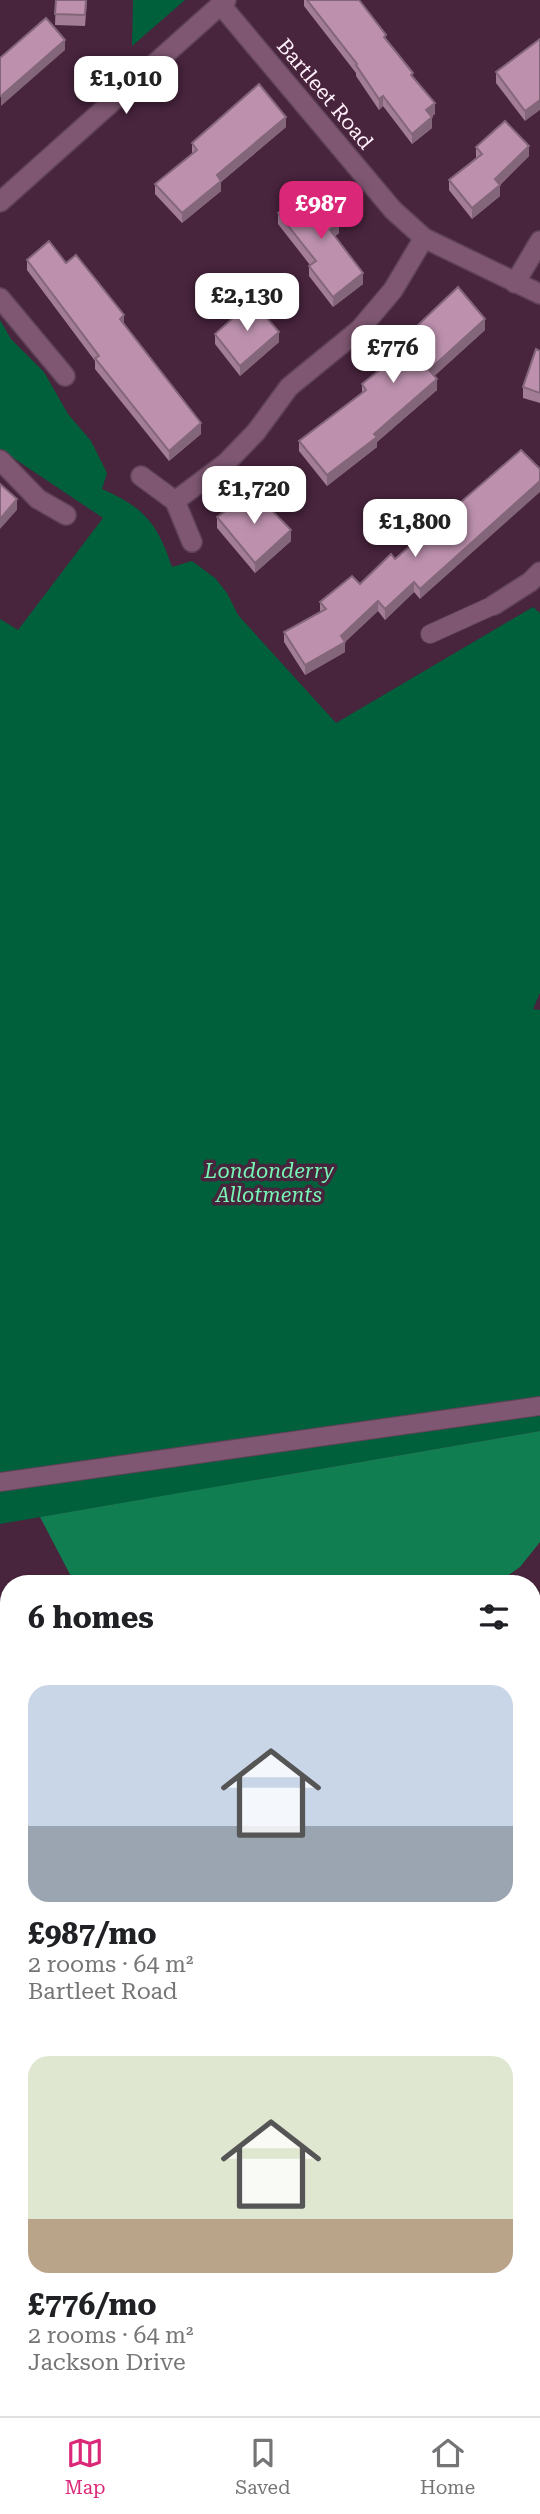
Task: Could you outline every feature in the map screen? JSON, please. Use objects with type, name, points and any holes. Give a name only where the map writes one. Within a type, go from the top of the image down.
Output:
[{"type":"street","points":[[0,202],[223,2]]},
{"type":"street","name":"Bartleet Road","points":[[223,2],[393,211],[424,237],[540,294]]},
{"type":"street","points":[[175,501],[226,463],[256,432],[289,387],[360,328],[393,290],[424,237]]},
{"type":"street","points":[[515,283],[540,241]]},
{"type":"street","points":[[0,298],[65,376]]},
{"type":"street","points":[[0,460],[38,499],[66,515]]},
{"type":"street","points":[[141,476],[175,501],[191,542]]},
{"type":"street","points":[[494,606],[537,582]]},
{"type":"lane","points":[[430,634],[494,606]]},
{"type":"lane","points":[[0,1482],[540,1406]]},
{"type":"green space","points":[[133,0],[185,0],[132,46]]},
{"type":"green space","name":"Londonderry Allotments","points":[[0,320],[11,339],[44,372],[68,414],[91,441],[107,473],[102,489],[129,503],[148,519],[161,539],[172,567],[192,561],[215,578],[227,593],[238,615],[336,723],[533,607],[540,613],[540,993],[533,1009],[540,1010],[540,1431],[0,1524],[0,619],[18,630],[103,518],[0,449]]},
{"type":"green space","points":[[540,1431],[540,1542],[520,1567],[509,1575],[70,1575],[40,1517]]},
{"type":"building","points":[[56,0],[86,0],[85,15],[55,14]]},
{"type":"building","points":[[307,0],[359,0],[413,73],[411,75],[435,103],[426,110],[432,117],[412,134],[383,96],[379,99],[357,64]]},
{"type":"building","points":[[46,18],[65,40],[1,96],[0,58]]},
{"type":"building","points":[[540,39],[540,100],[525,111],[496,72]]},
{"type":"building","points":[[259,84],[286,117],[217,175],[221,181],[182,213],[155,184],[197,150],[192,143]]},
{"type":"building","points":[[505,121],[529,146],[495,179],[500,185],[472,208],[449,180],[482,154],[476,147]]},
{"type":"building","points":[[313,188],[339,222],[330,230],[363,273],[333,297],[309,266],[316,261],[278,213]]},
{"type":"building","points":[[49,241],[66,263],[76,255],[124,315],[120,319],[201,423],[169,451],[95,358],[99,356],[27,260]]},
{"type":"building","points":[[458,287],[485,319],[429,370],[437,379],[374,434],[377,437],[327,475],[299,441],[366,390],[362,384],[426,333],[418,325]]},
{"type":"building","points":[[252,301],[279,332],[240,366],[215,334]]},
{"type":"building","points":[[536,349],[540,351],[540,393],[523,387]]},
{"type":"building","points":[[521,450],[540,469],[540,481],[420,589],[414,582],[385,609],[378,601],[341,636],[345,642],[305,665],[284,632],[326,609],[320,602],[352,576],[360,584],[391,554],[395,559]]},
{"type":"building","points":[[0,484],[17,499],[0,519]]},
{"type":"building","points":[[253,491],[291,530],[255,563],[217,517]]}]
